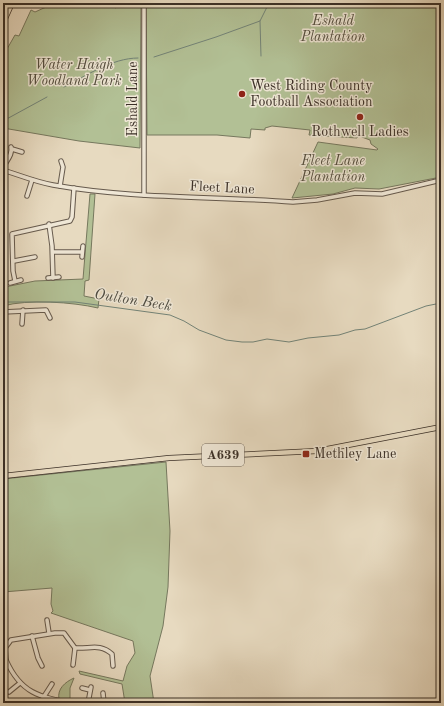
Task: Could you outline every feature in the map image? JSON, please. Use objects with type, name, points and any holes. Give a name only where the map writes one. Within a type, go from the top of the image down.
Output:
[{"type":"main road","points":[[3,23],[12,3]]},
{"type":"main road","name":"A639","points":[[3,476],[169,458],[317,451],[441,427]]},
{"type":"street","name":"Eshald Lane","points":[[144,3],[144,195]]},
{"type":"street","points":[[3,169],[12,148],[22,152]]},
{"type":"street","points":[[60,186],[63,167],[61,160]]},
{"type":"street","name":"Fleet Lane","points":[[3,169],[32,180],[74,188],[144,195],[304,202],[355,193],[382,194],[441,180]]},
{"type":"street","points":[[27,196],[32,180]]},
{"type":"street","points":[[16,281],[13,271],[14,261],[10,238],[12,234],[49,224],[68,222],[71,219],[74,188]]},
{"type":"street","points":[[49,224],[53,252],[54,278]]},
{"type":"street","points":[[82,257],[83,246]]},
{"type":"street","points":[[53,252],[82,252]]},
{"type":"street","points":[[14,261],[36,258]]},
{"type":"street","points":[[48,278],[59,277]]},
{"type":"street","points":[[10,283],[21,280]]},
{"type":"street","points":[[22,324],[23,310]]},
{"type":"street","points":[[3,312],[46,310],[50,318]]},
{"type":"street","points":[[47,620],[49,633]]},
{"type":"street","points":[[7,642],[18,638],[49,633],[64,633],[75,648],[73,665]]},
{"type":"street","points":[[32,636],[38,658],[42,666]]},
{"type":"street","points":[[4,638],[7,642]]},
{"type":"street","points":[[7,642],[4,660],[20,684],[43,698],[54,702],[73,703]]},
{"type":"street","points":[[75,648],[97,646],[114,653],[113,666]]},
{"type":"street","points":[[41,662],[45,659]]},
{"type":"street","points":[[9,692],[20,684]]},
{"type":"street","points":[[43,698],[52,684]]},
{"type":"street","points":[[82,688],[90,688],[88,703]]},
{"type":"street","points":[[103,693],[104,703]]},
{"type":"green space","name":"Water Haigh Woodland Park","points":[[55,3],[113,3],[115,8],[128,3],[141,3],[140,148],[79,141],[3,128],[3,56],[15,35],[19,36],[31,10],[35,12]]},
{"type":"green space","points":[[146,3],[426,3],[441,10],[441,177],[379,189],[355,188],[333,194],[292,198],[318,142],[378,149],[371,144],[370,140],[359,136],[357,138],[309,135],[310,130],[272,126],[265,128],[265,130],[251,129],[250,138],[217,135],[147,135]]},
{"type":"green space","points":[[90,194],[95,194],[89,280],[85,281],[84,296],[99,299],[98,308],[76,304],[50,302],[24,303],[3,306],[3,288],[5,287],[35,281],[83,279]]},
{"type":"green space","points":[[166,462],[170,531],[168,587],[163,626],[150,676],[154,703],[125,703],[122,684],[80,674],[79,671],[123,681],[127,666],[135,653],[133,641],[51,613],[53,611],[51,604],[52,588],[3,592],[3,479]]},
{"type":"green space","points":[[74,678],[70,688],[70,701],[59,699],[59,692],[62,686]]},
{"type":"waterway","points":[[154,57],[260,21],[269,3]]},
{"type":"waterway","points":[[260,21],[261,56]]},
{"type":"waterway","points":[[64,87],[109,64],[138,58]]},
{"type":"waterway","points":[[3,121],[47,97]]},
{"type":"waterway","name":"Oulton Beck","points":[[3,302],[75,302],[170,315],[199,330],[226,340],[242,342],[253,342],[267,339],[289,342],[308,338],[339,335],[355,330],[365,329],[426,306],[441,303]]},
{"type":"place","name":"West Riding County Football Association","points":[[242,94]]},
{"type":"place","name":"Rothwell Ladies","points":[[360,117]]},
{"type":"place","name":"Methley Lane","points":[[306,454]]},
{"type":"park label","name":"Eshald Plantation","points":[[333,30]]},
{"type":"park label","name":"Fleet Lane Plantation","points":[[333,170]]}]
